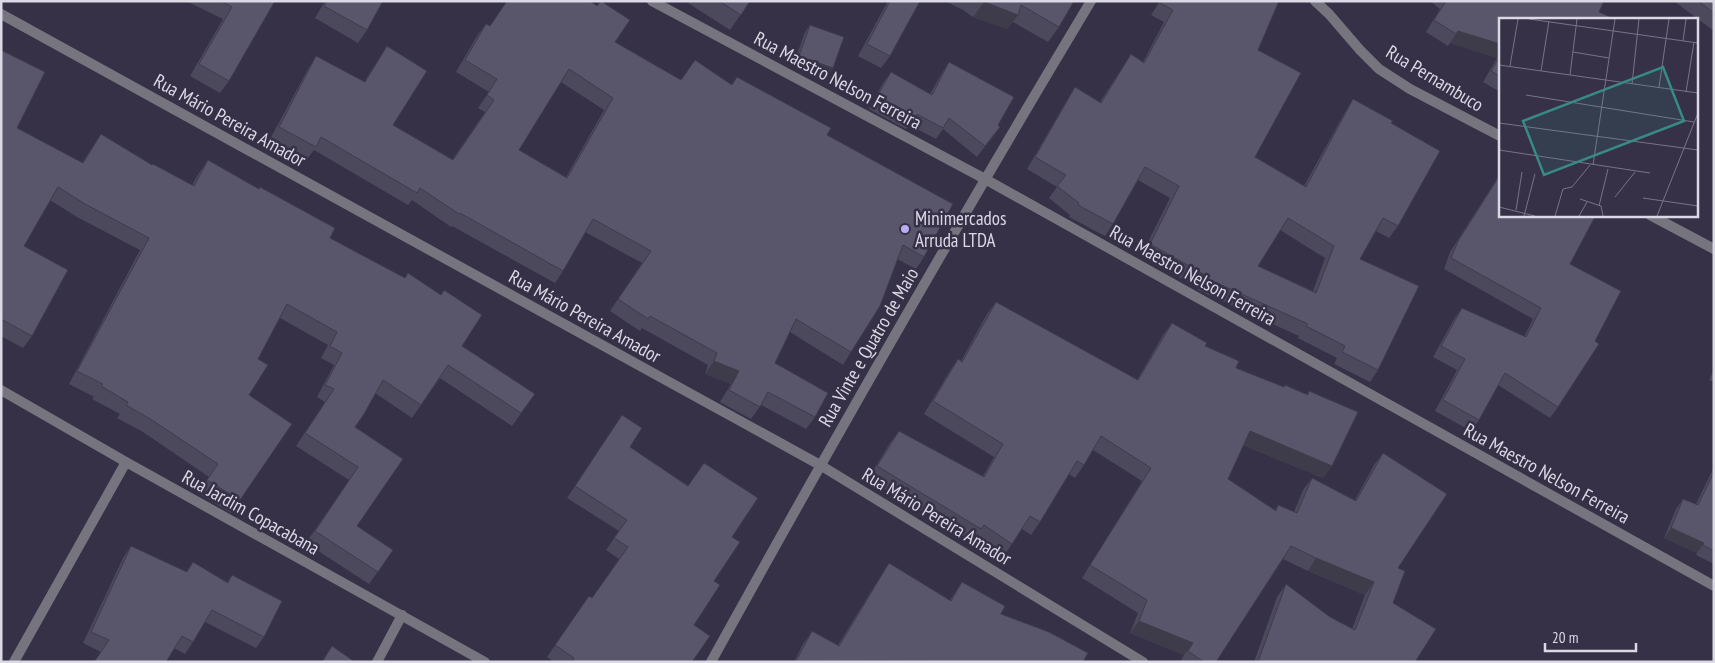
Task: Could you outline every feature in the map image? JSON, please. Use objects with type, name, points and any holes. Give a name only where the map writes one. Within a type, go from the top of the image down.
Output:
[{"type":"street","name":"Rua Maestro Nelson Ferreira","points":[[652,1],[984,179],[1714,586]]},
{"type":"street","name":"Rua Vinte e Quatro de Maio","points":[[711,662],[820,465],[984,179],[1091,1]]},
{"type":"street","name":"Rua Pernambuco","points":[[1315,1],[1379,68],[1410,88],[1499,135]]},
{"type":"street","name":"Rua Mário Pereira Amador","points":[[1,14],[820,465],[1143,662]]},
{"type":"street","points":[[1652,216],[1714,249]]},
{"type":"street","name":"Rua Jardim Copacabana","points":[[1,390],[126,462],[485,662]]},
{"type":"street","points":[[14,662],[126,462]]},
{"type":"street","points":[[377,662],[402,615]]},
{"type":"building","points":[[221,1],[275,1],[229,81],[199,64],[232,7]]},
{"type":"building","points":[[327,1],[383,1],[367,30],[324,6]]},
{"type":"building","points":[[507,1],[590,1],[597,6],[601,1],[630,20],[615,42],[681,80],[695,60],[732,85],[737,77],[831,128],[827,135],[953,204],[924,257],[903,245],[880,306],[851,352],[796,319],[775,363],[828,393],[815,417],[768,392],[760,407],[729,390],[739,371],[714,361],[717,353],[650,316],[648,319],[618,299],[651,251],[593,219],[563,271],[459,214],[420,188],[417,193],[321,137],[316,147],[279,127],[316,56],[365,82],[387,46],[427,71],[393,125],[453,160],[494,100],[487,95],[497,79],[465,60],[486,24],[490,26]],"holes":[[[569,69],[613,98],[567,178],[519,150]]]},
{"type":"building","points":[[719,1],[750,1],[741,15]]},
{"type":"building","points":[[890,1],[920,1],[890,56],[867,44]]},
{"type":"building","points":[[982,1],[1074,1],[1059,27],[1021,5],[1018,15]]},
{"type":"building","points":[[1161,1],[1279,1],[1258,50],[1301,73],[1255,157],[1306,187],[1353,99],[1393,121],[1391,123],[1440,151],[1398,226],[1383,218],[1360,259],[1419,286],[1378,370],[1342,352],[1345,346],[1306,326],[1308,324],[1206,278],[1207,276],[1150,244],[1179,186],[1145,167],[1113,224],[1078,205],[1079,203],[1057,186],[1066,175],[1035,157],[1075,87],[1101,103],[1131,54],[1144,63],[1173,10],[1160,3]],"holes":[[[1288,218],[1334,246],[1316,293],[1258,266]]]},
{"type":"building","points":[[1446,1],[1604,1],[1599,12],[1613,18],[1499,18],[1499,44],[1458,31],[1456,34],[1434,20]]},
{"type":"building","points":[[1698,1],[1714,1],[1714,13]]},
{"type":"building","points":[[810,25],[844,37],[833,68],[799,56]]},
{"type":"building","points":[[1,50],[45,72],[17,128],[83,163],[101,134],[152,165],[194,186],[208,160],[335,228],[330,238],[405,278],[408,273],[441,295],[444,290],[482,315],[462,346],[535,394],[521,413],[448,365],[421,405],[383,380],[355,427],[403,459],[357,526],[393,550],[378,572],[315,531],[358,467],[305,433],[334,389],[325,385],[342,353],[330,346],[337,332],[287,304],[258,359],[268,365],[249,395],[292,424],[240,500],[207,480],[218,464],[126,405],[128,402],[101,386],[103,384],[77,371],[149,238],[85,204],[58,187],[24,246],[68,270],[32,336],[1,319]]},
{"type":"building","points":[[1499,58],[1499,75],[1491,71]]},
{"type":"building","points":[[949,62],[1014,97],[998,125],[1000,127],[985,146],[949,118],[943,128],[917,114],[914,119],[876,98],[891,72],[932,95]]},
{"type":"building","points":[[1499,177],[1499,216],[1595,216],[1570,264],[1621,291],[1595,341],[1599,344],[1558,407],[1505,373],[1479,420],[1443,400],[1465,359],[1441,346],[1462,308],[1526,337],[1541,308],[1451,258],[1458,241]]},
{"type":"building","points":[[996,302],[1138,380],[1172,323],[1207,343],[1205,346],[1239,361],[1236,368],[1308,395],[1309,391],[1358,412],[1332,466],[1250,431],[1228,479],[1276,511],[1278,505],[1297,513],[1312,478],[1356,501],[1383,453],[1447,494],[1398,568],[1405,571],[1393,603],[1436,629],[1415,662],[1258,662],[1286,584],[1330,617],[1355,630],[1374,582],[1291,546],[1216,662],[1204,662],[1188,651],[1193,643],[1139,621],[1147,600],[1090,565],[1151,468],[1101,436],[1084,465],[1077,461],[1040,522],[1030,516],[1012,544],[984,525],[981,529],[877,466],[899,431],[984,477],[1003,444],[933,401],[958,359],[962,362]]},
{"type":"building","points":[[622,415],[642,428],[630,447],[688,486],[704,463],[758,498],[732,537],[740,542],[714,581],[720,585],[694,625],[710,636],[692,662],[572,662],[574,658],[555,645],[589,596],[592,598],[628,547],[614,538],[627,520],[575,486]]},
{"type":"building","points":[[1714,472],[1714,551],[1703,545],[1704,543],[1671,528],[1683,499],[1698,505]]},
{"type":"building","points":[[131,546],[187,572],[193,562],[228,583],[232,575],[282,601],[264,637],[212,610],[193,642],[182,636],[166,662],[94,662],[109,640],[91,632]]},
{"type":"building","points":[[889,563],[951,601],[962,582],[1005,606],[1001,614],[1049,632],[1088,653],[1083,662],[796,661],[812,631],[839,646]]},
{"type":"building","points":[[332,646],[355,662],[322,662]]},
{"type":"place","name":"Minimercados Arruda LTDA","points":[[905,229]]}]
